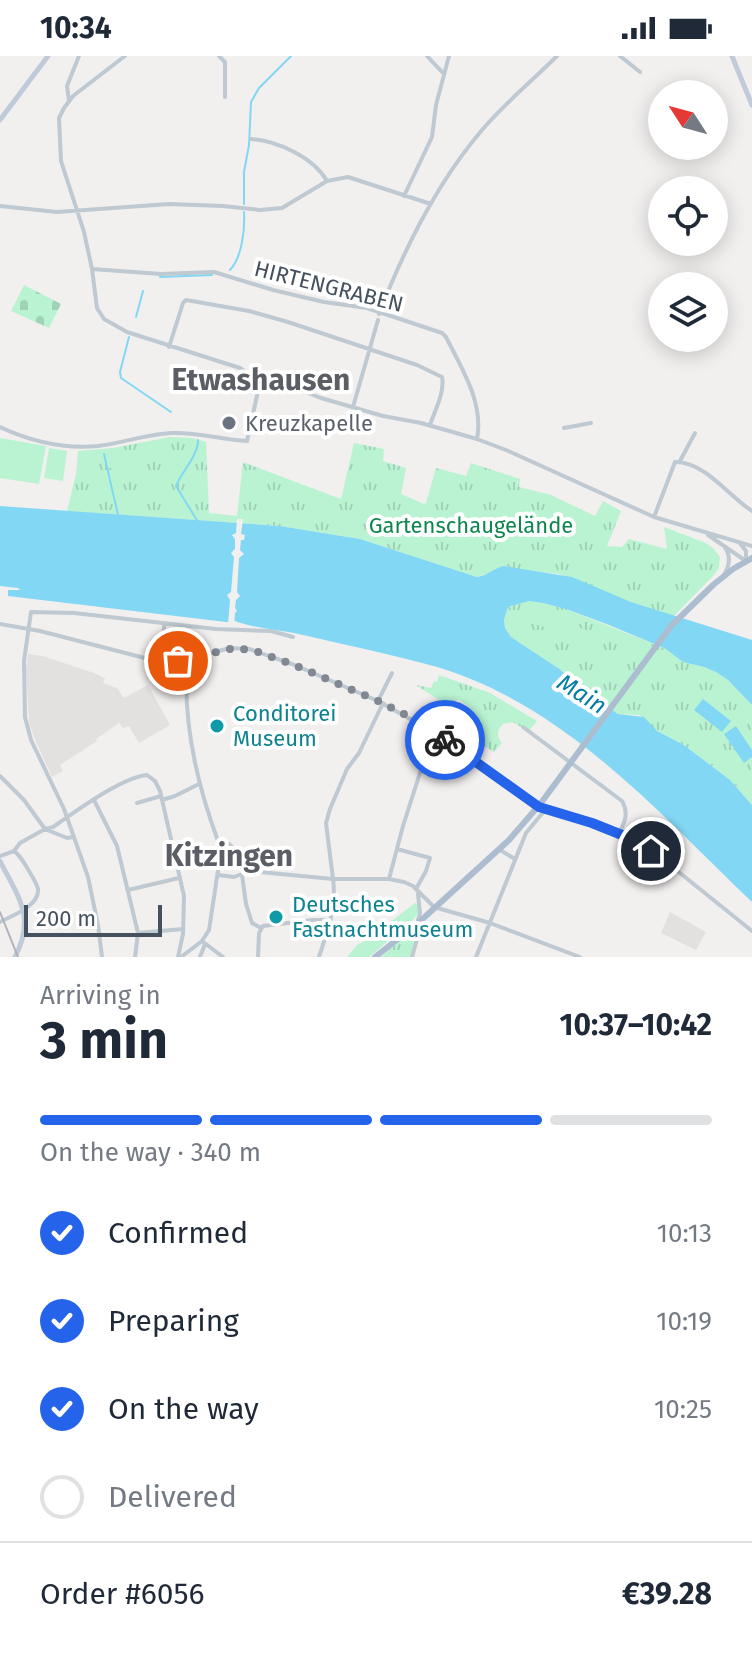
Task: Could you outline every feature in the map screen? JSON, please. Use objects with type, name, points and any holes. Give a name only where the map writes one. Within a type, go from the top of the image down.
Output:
[{"type":"main road","points":[[0,120],[48,56]]},
{"type":"main road","points":[[732,56],[752,105]]},
{"type":"main road","points":[[375,957],[417,924],[509,840],[530,817],[660,640],[722,576],[749,560]]},
{"type":"main road","points":[[0,858],[25,914],[25,930],[15,957]]},
{"type":"street","points":[[69,101],[67,86],[79,56]]},
{"type":"street","points":[[125,56],[73,96],[59,118],[59,151],[84,232],[97,308],[104,319],[127,332],[240,368],[260,382],[289,386],[383,416],[430,425],[477,439],[654,517],[752,546]]},
{"type":"street","points":[[219,56],[225,62],[225,97]]},
{"type":"street","points":[[427,56],[444,74]]},
{"type":"street","points":[[404,196],[432,137],[436,105],[449,56]]},
{"type":"street","points":[[353,407],[379,315],[395,272],[431,204],[458,160],[484,127],[557,56]]},
{"type":"street","points":[[620,56],[640,72]]},
{"type":"street","points":[[251,139],[264,140],[295,153],[323,173],[327,181]]},
{"type":"street","points":[[0,206],[77,212],[169,204],[260,210],[282,208],[327,181],[348,177],[431,204]]},
{"type":"street","name":"HIRTENGRABEN","points":[[92,269],[161,274],[214,272],[442,333],[476,403],[477,439]]},
{"type":"street","points":[[169,347],[183,303],[188,300],[249,311],[370,348],[442,377],[443,388],[430,425]]},
{"type":"street","points":[[0,427],[28,439],[70,446],[94,446],[169,433],[193,433],[247,441],[260,382]]},
{"type":"street","points":[[564,428],[591,423]]},
{"type":"street","points":[[654,517],[675,462],[680,461],[695,433]]},
{"type":"street","points":[[680,461],[722,485],[752,511]]},
{"type":"street","points":[[704,533],[749,560]]},
{"type":"street","points":[[737,541],[749,560]]},
{"type":"street","points":[[722,544],[729,557],[727,570],[722,576]]},
{"type":"street","points":[[102,957],[88,877],[64,809],[31,740],[25,717],[24,661],[32,611],[271,631],[293,637]]},
{"type":"street","points":[[164,623],[164,663]]},
{"type":"street","points":[[0,624],[164,663],[176,671],[186,685]]},
{"type":"street","points":[[176,671],[176,663],[182,660],[230,648],[249,649],[380,702],[433,732],[545,810],[572,816],[637,841],[752,931]]},
{"type":"street","points":[[176,671],[187,671],[208,655]]},
{"type":"street","points":[[164,663],[173,659],[182,660],[187,665],[191,749],[218,841],[218,875],[209,930],[200,957]]},
{"type":"street","points":[[319,957],[331,920],[334,893],[327,819],[337,788],[359,753],[392,673]]},
{"type":"street","points":[[523,727],[622,801],[626,814],[619,833]]},
{"type":"street","points":[[389,879],[433,732]]},
{"type":"street","points":[[0,858],[122,783],[145,774],[155,781],[162,798],[184,896],[180,957]]},
{"type":"street","points":[[0,776],[24,800],[45,829],[67,838],[73,837]]},
{"type":"street","points":[[137,803],[175,796],[199,784]]},
{"type":"street","points":[[94,800],[117,846],[138,933],[135,957]]},
{"type":"street","points":[[476,957],[526,833],[545,810]]},
{"type":"street","points":[[218,841],[229,844],[262,872],[404,882],[434,907],[490,923],[579,957]]},
{"type":"street","points":[[397,849],[430,858],[417,890],[420,913],[417,924]]},
{"type":"street","points":[[499,849],[515,859]]},
{"type":"street","points":[[0,922],[31,905],[37,896],[38,889],[19,854],[14,851]]},
{"type":"street","points":[[218,875],[234,877],[255,869]]},
{"type":"street","points":[[242,875],[252,923],[261,928]]},
{"type":"street","points":[[128,890],[179,878]]},
{"type":"street","points":[[412,957],[423,917]]},
{"type":"street","points":[[258,957],[259,933],[266,925],[331,920]]},
{"type":"street","points":[[138,933],[184,929]]},
{"type":"street","points":[[180,957],[204,942]]},
{"type":"street","points":[[204,942],[223,957]]},
{"type":"shaded area","points":[[28,654],[43,656],[105,678],[103,683],[117,688],[124,698],[148,685],[170,725],[139,743],[129,726],[123,728],[119,723],[60,765],[63,771],[52,777],[29,723]]},
{"type":"shaded area","points":[[670,912],[706,932],[696,950],[661,933]]},
{"type":"green space","points":[[24,285],[61,304],[49,328],[11,311]]},
{"type":"green space","name":"Gartenschaugelände","points":[[170,437],[206,442],[209,513],[237,516],[243,462],[341,499],[354,443],[384,449],[383,461],[406,468],[401,494],[424,504],[436,468],[466,476],[471,463],[520,479],[519,487],[551,495],[595,516],[603,501],[621,511],[607,546],[622,547],[629,539],[667,549],[664,527],[713,548],[720,557],[719,568],[674,616],[559,574],[533,571],[490,573],[477,577],[360,539],[280,526],[67,511],[78,451]]},
{"type":"green space","points":[[0,438],[46,446],[39,484],[0,478]]},
{"type":"green space","points":[[49,448],[67,451],[63,481],[44,478]]},
{"type":"green space","points":[[134,450],[143,458],[127,471],[110,468],[107,459]]},
{"type":"green space","points":[[529,601],[569,610],[664,648],[683,662],[704,667],[728,680],[752,705],[752,805],[730,780],[684,745],[657,731],[639,715],[618,714],[511,637],[504,620],[508,607]]},
{"type":"green space","points":[[521,609],[586,630],[582,639],[516,618]]},
{"type":"green space","points":[[439,675],[490,693],[537,721],[528,732],[513,722],[503,724],[498,733],[502,743],[494,752],[478,742],[483,734],[462,720],[470,707],[458,699],[451,708],[416,685],[431,688]]},
{"type":"green space","points":[[415,903],[419,905],[414,919],[369,957],[347,957],[357,945]]},
{"type":"green space","points":[[414,929],[417,931],[410,957],[381,957]]},
{"type":"water","name":"Main","points":[[0,506],[280,526],[360,539],[477,577],[504,566],[572,577],[631,602],[752,640],[752,705],[716,672],[683,662],[664,648],[569,610],[529,601],[508,607],[504,620],[511,637],[618,714],[644,717],[657,731],[684,745],[730,780],[752,805],[752,902],[608,765],[527,707],[483,684],[419,662],[235,621],[8,596],[8,590],[20,590],[0,586]]},
{"type":"water","points":[[703,699],[731,721],[722,732],[694,710]]},
{"type":"water","points":[[736,726],[752,750],[752,757],[744,763],[724,734]]},
{"type":"pier","points":[[237,519],[243,519],[241,534],[245,535],[241,540],[240,550],[244,554],[239,558],[237,592],[240,596],[236,600],[234,626],[228,625],[230,600],[227,595],[231,592],[234,557],[231,553],[235,549],[232,535],[236,533]]},
{"type":"waterway","points":[[244,204],[251,102],[259,88],[291,56]]},
{"type":"waterway","points":[[230,270],[242,243],[244,212]]},
{"type":"waterway","points":[[160,277],[212,275]]},
{"type":"waterway","points":[[136,317],[143,291]]},
{"type":"waterway","points":[[129,337],[121,378],[171,412]]},
{"type":"waterway","points":[[198,440],[195,452],[176,486],[198,522]]},
{"type":"waterway","points":[[104,454],[118,515]]},
{"type":"railway","points":[[0,912],[18,957]]},
{"type":"way so far","points":[[178,661],[175,668],[181,673],[212,653],[230,648],[255,651],[378,701],[445,740]]},
{"type":"place","name":"Kreuzkapelle","points":[[229,423]]},
{"type":"place","name":"Conditorei Museum","points":[[217,726]]},
{"type":"place","name":"Deutsches Fastnachtmuseum","points":[[276,917]]},
{"type":"district","name":"Etwashausen","points":[[261,380]]},
{"type":"district","name":"Kitzingen","points":[[229,856]]},
{"type":"route","points":[[445,740],[539,807],[592,823],[637,841],[651,851]]}]
